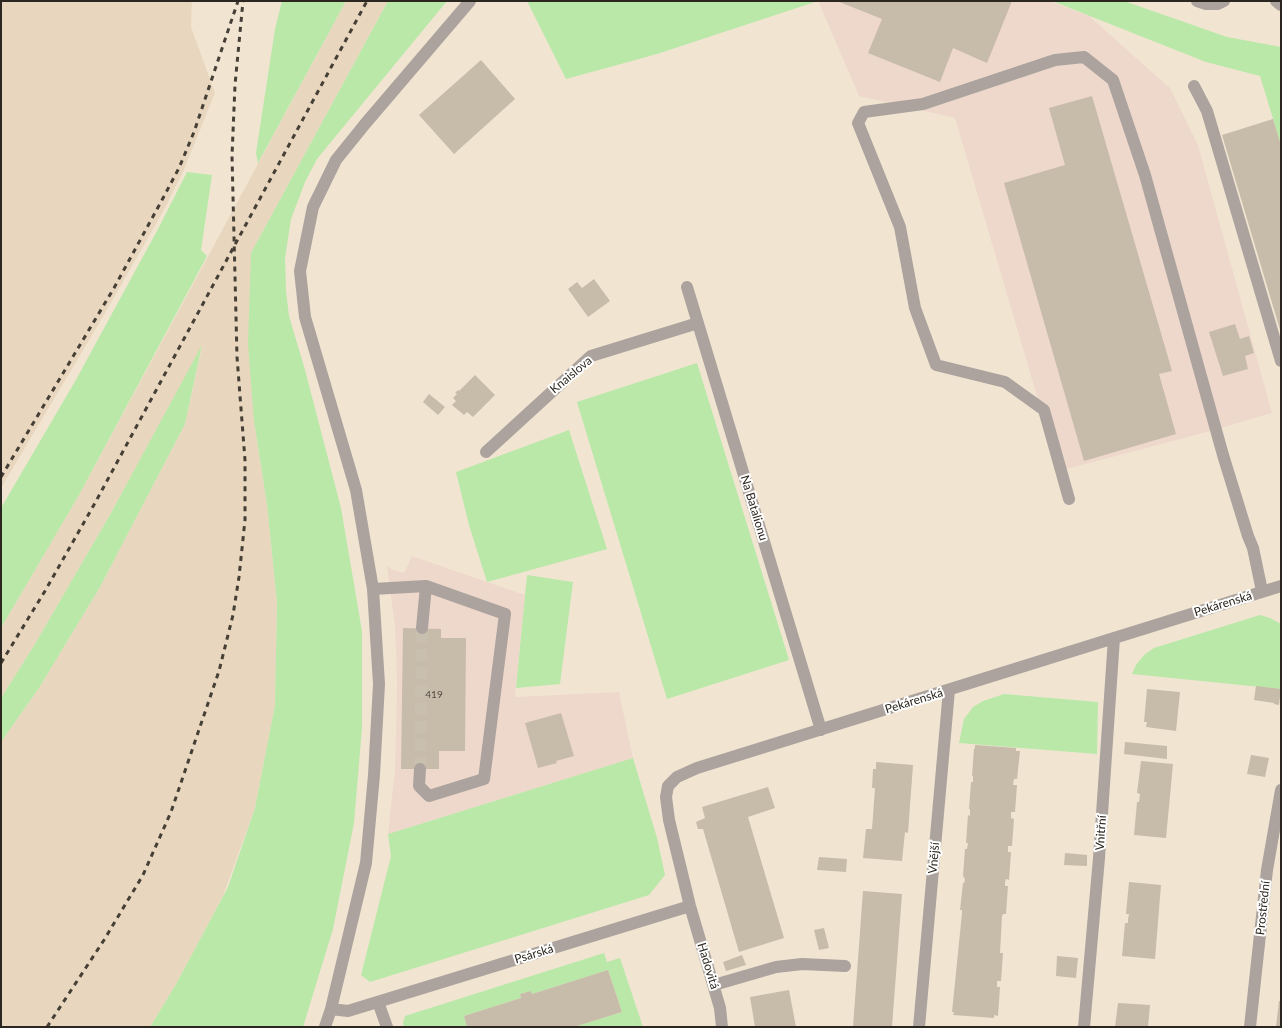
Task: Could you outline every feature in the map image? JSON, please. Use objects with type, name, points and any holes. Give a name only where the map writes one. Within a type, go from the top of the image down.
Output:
[{"type":"street","points":[[325,1027],[331,1009],[366,863],[374,775],[379,684],[373,589],[356,490],[305,317],[300,271],[313,206],[336,160],[470,1]]},
{"type":"street","points":[[1197,1],[1206,4],[1218,4],[1224,1]]},
{"type":"street","points":[[1276,1],[1281,5]]},
{"type":"street","points":[[1070,500],[1044,410],[1005,382],[936,365],[915,308],[900,227],[858,124],[864,112],[923,104],[1055,60],[1084,57],[1113,80],[1145,175],[1223,455],[1253,548],[1262,592]]},
{"type":"street","points":[[1194,86],[1207,111],[1281,361]]},
{"type":"street","name":"Na Batalionu","points":[[687,286],[821,730]]},
{"type":"street","name":"Knaislova","points":[[486,452],[591,356],[698,323]]},
{"type":"street","points":[[373,589],[426,586],[505,614],[484,779],[429,796],[419,786],[420,769]]},
{"type":"street","points":[[422,628],[426,586]]},
{"type":"street","name":"Pekárenská","points":[[690,906],[669,820],[666,797],[668,786],[677,777],[697,768],[1281,586]]},
{"type":"street","name":"Vnitřní","points":[[1084,1027],[1099,858],[1114,638]]},
{"type":"street","name":"Vnější","points":[[919,1027],[949,690]]},
{"type":"street","name":"Prostřední","points":[[1250,1027],[1267,870],[1281,790]]},
{"type":"street","name":"Psárská","points":[[331,1009],[348,1011],[690,906]]},
{"type":"street","name":"Hadovitá","points":[[690,906],[714,985],[720,1008],[722,1027]]},
{"type":"street","points":[[714,985],[776,967],[802,964],[845,966]]},
{"type":"street","points":[[378,1002],[387,1027]]},
{"type":"shaded area","points":[[1,1],[192,1],[191,27],[215,93],[183,172],[164,210],[101,320],[1,488]]},
{"type":"shaded area","points":[[346,1],[388,1],[251,253],[254,421],[267,504],[277,602],[275,705],[255,808],[223,896],[175,986],[150,1027],[1,1027],[1,742],[39,688],[100,587],[185,424],[202,347],[111,513],[35,644],[1,698],[1,628],[79,495]]},
{"type":"shaded area","points":[[818,1],[1049,1],[1089,16],[1170,88],[1198,145],[1272,413],[1207,432],[1059,471],[955,118],[859,96]]},
{"type":"shaded area","points":[[412,556],[525,595],[515,697],[619,692],[633,758],[388,834],[395,769],[397,683],[395,627],[387,566],[391,569],[404,573]]},
{"type":"green space","points":[[282,1],[346,1],[258,163],[256,153],[275,29]]},
{"type":"green space","points":[[388,1],[447,1],[317,159],[305,182],[291,219],[285,258],[286,291],[289,316],[305,370],[341,508],[362,631],[362,728],[354,823],[333,929],[303,1027],[150,1027],[175,986],[228,887],[255,808],[275,705],[277,602],[267,504],[254,421],[248,344],[251,253]]},
{"type":"green space","points":[[527,1],[818,1],[657,54],[566,79]]},
{"type":"green space","points":[[1052,1],[1124,1],[1227,37],[1281,47],[1281,145],[1260,76],[1206,62]]},
{"type":"green space","points":[[187,172],[212,175],[201,250],[207,256],[79,495],[1,628],[1,508],[77,378],[158,229]]},
{"type":"green space","points":[[202,345],[185,424],[100,587],[39,688],[1,742],[1,698],[35,644],[111,513]]},
{"type":"green space","points":[[697,363],[789,660],[667,699],[577,402]]},
{"type":"green space","points":[[569,430],[607,549],[487,582],[469,525],[456,472]]},
{"type":"green space","points":[[527,575],[573,582],[560,684],[516,688]]},
{"type":"green space","points":[[1260,615],[1281,624],[1281,689],[1132,674],[1136,665],[1144,655],[1154,648]]},
{"type":"green space","points":[[1004,694],[1098,702],[1097,754],[959,743],[964,719],[973,707],[983,701]]},
{"type":"green space","points":[[633,758],[657,838],[665,875],[649,895],[370,982],[361,975],[391,856],[388,834]]},
{"type":"green space","points":[[604,953],[607,962],[620,958],[643,1027],[574,1027],[622,1012],[608,970],[532,994],[531,991],[520,994],[521,998],[464,1016],[467,1027],[404,1027],[403,1023],[405,1016]]},
{"type":"building","points":[[837,1],[1012,1],[987,63],[953,48],[940,82],[868,53],[882,19]]},
{"type":"building","points":[[481,60],[515,99],[454,154],[419,115]]},
{"type":"building","points":[[1092,96],[1172,371],[1159,374],[1176,434],[1084,461],[1004,183],[1065,165],[1049,108]]},
{"type":"building","points":[[1273,119],[1281,145],[1281,333],[1222,135]]},
{"type":"building","points":[[594,279],[610,301],[588,317],[568,289],[577,282],[582,288]]},
{"type":"building","points":[[1235,324],[1240,339],[1249,336],[1254,353],[1245,356],[1248,369],[1223,376],[1209,332]]},
{"type":"building","points":[[475,375],[495,395],[473,417],[467,412],[464,415],[452,405],[456,401],[453,398],[457,394],[455,393]]},
{"type":"building","points":[[429,394],[445,407],[438,415],[423,402]]},
{"type":"building","points":[[403,628],[441,629],[441,638],[466,638],[465,751],[439,751],[439,769],[401,769]]},
{"type":"building","points":[[1256,686],[1281,689],[1279,705],[1254,700]]},
{"type":"building","points":[[1147,689],[1180,692],[1176,731],[1146,727],[1147,722],[1144,722]]},
{"type":"building","points":[[561,713],[574,756],[556,761],[557,763],[538,768],[525,723]]},
{"type":"building","points":[[1125,742],[1167,746],[1167,759],[1124,754]]},
{"type":"building","points":[[975,745],[1016,748],[1016,751],[1020,751],[1017,779],[1014,779],[1013,785],[1017,785],[1015,812],[1011,812],[1011,818],[1014,819],[1012,846],[1008,846],[1008,852],[1011,852],[1009,880],[1006,879],[1005,882],[1005,886],[1008,886],[1006,914],[1003,914],[1002,916],[1000,953],[1003,953],[1001,981],[997,981],[997,987],[1000,987],[998,1016],[994,1015],[994,1018],[953,1015],[954,1012],[952,1012],[962,913],[962,910],[960,910],[963,883],[965,880],[963,876],[965,849],[967,849],[968,843],[966,843],[968,815],[970,816],[969,809],[971,782],[973,782],[972,776]]},
{"type":"building","points":[[1251,755],[1269,758],[1265,777],[1247,774]]},
{"type":"building","points":[[1141,761],[1173,764],[1166,838],[1134,835],[1137,802],[1139,802],[1140,794],[1137,793]]},
{"type":"building","points":[[876,762],[913,765],[908,833],[905,832],[902,861],[863,858],[866,829],[872,829],[875,788],[872,788],[873,769],[876,769]]},
{"type":"building","points":[[768,787],[775,808],[748,817],[784,938],[739,952],[703,829],[698,829],[696,822],[705,818],[702,807]]},
{"type":"building","points":[[1065,853],[1087,855],[1087,866],[1064,865]]},
{"type":"building","points":[[819,857],[847,859],[846,872],[817,870]]},
{"type":"building","points":[[1129,882],[1161,885],[1155,959],[1122,956],[1125,923],[1128,923],[1129,914],[1126,914]]},
{"type":"building","points":[[863,891],[902,894],[892,1027],[853,1027]]},
{"type":"building","points":[[824,928],[829,948],[819,950],[814,930]]},
{"type":"building","points":[[742,955],[746,965],[726,971],[723,962]]},
{"type":"building","points":[[1057,956],[1078,958],[1076,978],[1056,976]]},
{"type":"building","points":[[608,970],[622,1012],[574,1027],[467,1027],[464,1016],[521,998],[520,994],[531,991],[532,994]]},
{"type":"building","points":[[789,990],[796,1027],[755,1027],[750,997]]},
{"type":"building","points":[[1279,1001],[1281,1001],[1281,1027],[1276,1027]]},
{"type":"building","points":[[1118,1003],[1150,1005],[1148,1027],[1115,1027]]},
{"type":"tunnel","points":[[420,769],[422,628]]},
{"type":"railway","points":[[1,477],[114,288],[179,168],[194,132],[238,1]]},
{"type":"railway","points":[[47,1027],[104,940],[143,875],[171,812],[219,671],[233,615],[245,520],[245,460],[237,357],[232,156],[235,85],[243,1]]},
{"type":"railway","points":[[1,663],[45,591],[95,503],[367,1]]}]
